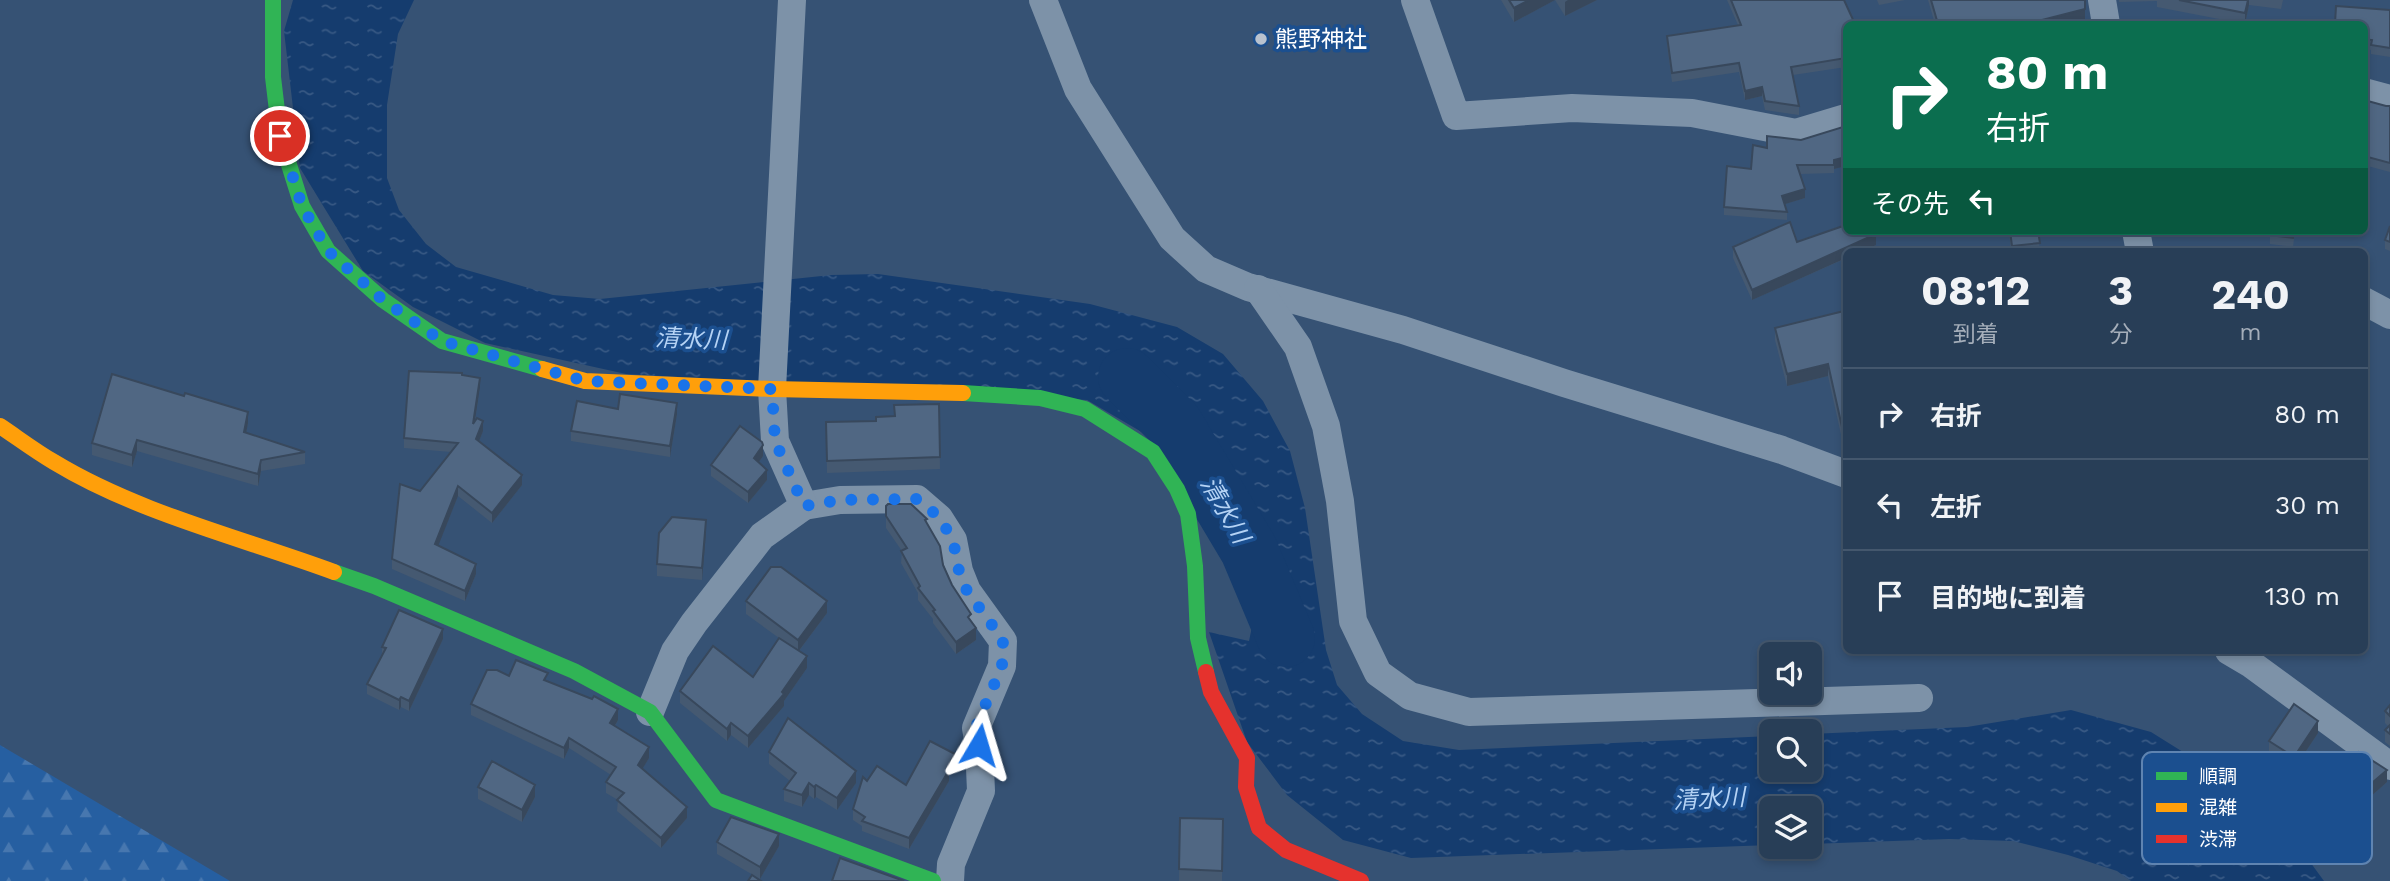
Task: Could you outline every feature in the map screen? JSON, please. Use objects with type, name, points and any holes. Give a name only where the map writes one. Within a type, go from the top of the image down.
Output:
[{"type":"street","points":[[273,0],[273,77],[280,136],[302,206],[328,251],[383,300],[442,341],[585,381],[772,389],[981,393],[1040,398],[1085,409],[1153,452],[1177,489],[1188,514],[1195,566],[1198,638],[1211,692],[1247,758],[1246,787],[1259,828],[1286,850],[1335,873],[1360,881]]},
{"type":"street","points":[[792,0],[772,389],[775,441],[804,506]]},
{"type":"street","points":[[1043,0],[1078,89],[1172,238],[1206,269],[1258,289],[1403,330],[1843,472]]},
{"type":"street","points":[[1415,0],[1456,116],[1572,108],[1692,113],[1796,133],[1843,119]]},
{"type":"street","points":[[2102,0],[2106,21]]},
{"type":"street","points":[[2368,93],[2390,99]]},
{"type":"street","points":[[1258,289],[1298,347],[1326,426],[1340,501],[1353,621],[1378,673],[1410,696],[1469,712],[1919,698]]},
{"type":"street","points":[[2368,302],[2390,315]]},
{"type":"street","points":[[0,426],[55,463],[118,494],[201,527],[374,586],[574,671],[650,712],[716,800],[814,835],[881,863],[935,880],[951,864],[981,791],[976,727],[1002,666],[1003,640],[967,591],[959,571],[953,540],[939,517],[917,499],[840,500],[804,506],[762,536],[694,623],[674,651],[650,712]]},
{"type":"street","points":[[2234,654],[2390,765]]},
{"type":"green space","points":[[0,745],[230,881],[0,881]]},
{"type":"water","points":[[293,0],[414,0],[398,34],[387,105],[387,178],[399,210],[426,244],[456,267],[553,295],[600,299],[831,275],[878,274],[1090,304],[1177,327],[1223,354],[1263,401],[1290,451],[1305,508],[1326,650],[1337,685],[1362,714],[1403,741],[1459,750],[1759,737],[1759,782],[1822,782],[1822,733],[1967,727],[2071,710],[2151,732],[2183,752],[2142,752],[2142,864],[2312,864],[2324,881],[2131,881],[2117,871],[2013,841],[1949,839],[1822,844],[1822,796],[1759,796],[1759,845],[1411,858],[1343,840],[1287,795],[1247,742],[1209,632],[1249,641],[1256,607],[1255,535],[1239,493],[1208,451],[1149,418],[1145,434],[1087,400],[626,374],[485,343],[413,307],[363,271],[300,168],[284,31]]},
{"type":"building","points":[[1509,0],[1529,0],[1514,8]]},
{"type":"building","points":[[1731,0],[1844,0],[1854,21],[1843,21],[1843,58],[1791,67],[1799,106],[1765,101],[1762,87],[1745,91],[1739,63],[1672,73],[1667,36],[1741,25]]},
{"type":"building","points":[[1931,0],[2085,0],[2085,9],[2038,21],[1937,21]]},
{"type":"building","points":[[2179,0],[2248,0],[2245,13]]},
{"type":"building","points":[[2336,6],[2390,10],[2390,48],[2371,45],[2372,40],[2368,40],[2368,21],[2335,21]]},
{"type":"building","points":[[2368,101],[2390,106],[2390,163],[2368,157]]},
{"type":"building","points":[[1843,127],[1843,158],[1834,160],[1834,165],[1797,165],[1805,189],[1782,196],[1787,212],[1724,207],[1727,166],[1751,169],[1753,145],[1767,148],[1767,136],[1801,140]]},
{"type":"building","points":[[1790,222],[1797,242],[1843,226],[1843,235],[1874,235],[1752,290],[1733,247]]},
{"type":"building","points":[[2390,226],[2390,242],[2385,240]]},
{"type":"building","points":[[2011,235],[2039,235],[2040,243],[2012,246]]},
{"type":"building","points":[[2270,235],[2293,235],[2293,238]]},
{"type":"building","points":[[1843,311],[1843,427],[1828,364],[1787,374],[1775,328]]},
{"type":"building","points":[[409,371],[462,373],[480,378],[473,424],[477,418],[483,421],[476,439],[522,475],[492,513],[458,486],[435,544],[476,564],[465,591],[392,559],[400,484],[420,491],[458,443],[404,438]]},
{"type":"building","points":[[112,374],[248,412],[244,432],[305,452],[261,460],[258,474],[137,440],[132,455],[92,443]]},
{"type":"building","points":[[620,394],[677,403],[670,446],[571,431],[577,401],[618,409]]},
{"type":"building","points":[[939,404],[940,457],[827,461],[826,422],[876,421],[876,417],[895,416],[894,405]]},
{"type":"building","points":[[740,426],[762,442],[763,445],[754,458],[767,470],[748,492],[711,465]]},
{"type":"building","points":[[888,504],[911,504],[927,519],[925,520],[940,546],[943,565],[976,628],[956,642],[918,588],[920,586],[901,551],[907,548],[886,516]]},
{"type":"building","points":[[672,517],[706,520],[702,568],[657,564],[659,533]]},
{"type":"building","points":[[771,567],[781,567],[827,601],[798,640],[746,601]]},
{"type":"building","points":[[399,610],[443,629],[409,701],[401,697],[399,700],[367,684],[386,648],[382,647]]},
{"type":"building","points":[[779,638],[807,656],[782,692],[784,694],[748,736],[731,723],[727,729],[680,691],[713,646],[753,677]]},
{"type":"building","points":[[516,660],[548,673],[544,680],[592,699],[594,696],[618,709],[610,723],[649,747],[638,765],[687,807],[661,838],[617,800],[624,793],[606,782],[616,767],[569,738],[564,748],[471,704],[487,670],[497,670],[509,676]]},
{"type":"building","points":[[2294,704],[2318,721],[2297,752],[2286,752],[2269,741]]},
{"type":"building","points":[[788,718],[856,771],[837,798],[809,783],[802,795],[784,789],[796,773],[769,752]]},
{"type":"building","points":[[930,741],[955,754],[947,769],[949,770],[909,838],[862,821],[865,817],[853,809],[863,777],[867,781],[877,766],[906,785]]},
{"type":"building","points":[[2372,760],[2387,770],[2372,783]]},
{"type":"building","points":[[492,761],[535,785],[522,810],[478,787]]},
{"type":"building","points":[[731,817],[779,834],[760,867],[717,842]]},
{"type":"building","points":[[1180,818],[1223,819],[1222,871],[1179,869]]},
{"type":"building","points":[[840,858],[904,881],[832,881]]},
{"type":"building","points":[[752,875],[761,881],[748,881]]},
{"type":"waterway","name":"清水川","points":[[1127,377],[1174,424],[1249,550],[1286,638]]},
{"type":"traffic: fast","points":[[273,0],[273,77],[280,136],[302,206],[328,251],[383,300],[442,341],[542,369]]},
{"type":"traffic: fast","points":[[963,393],[1040,398],[1085,409],[1153,452],[1177,489],[1188,514],[1195,566],[1198,638],[1206,672]]},
{"type":"traffic: fast","points":[[334,572],[374,586],[574,671],[650,712],[716,800],[933,881]]},
{"type":"traffic: slow","points":[[542,369],[585,381],[963,393]]},
{"type":"traffic: slow","points":[[0,426],[54,462],[120,496],[334,572]]},
{"type":"traffic: jam","points":[[1206,672],[1211,692],[1247,758],[1246,787],[1259,828],[1286,850],[1361,881]]},
{"type":"place","name":"熊野神社","points":[[1261,39]]},
{"type":"route","points":[[280,136],[302,206],[328,251],[383,300],[442,341],[585,381],[772,389],[775,441],[804,506],[840,500],[917,499],[939,517],[953,540],[959,571],[967,591],[1003,640],[1002,666],[976,727],[979,745]]}]
